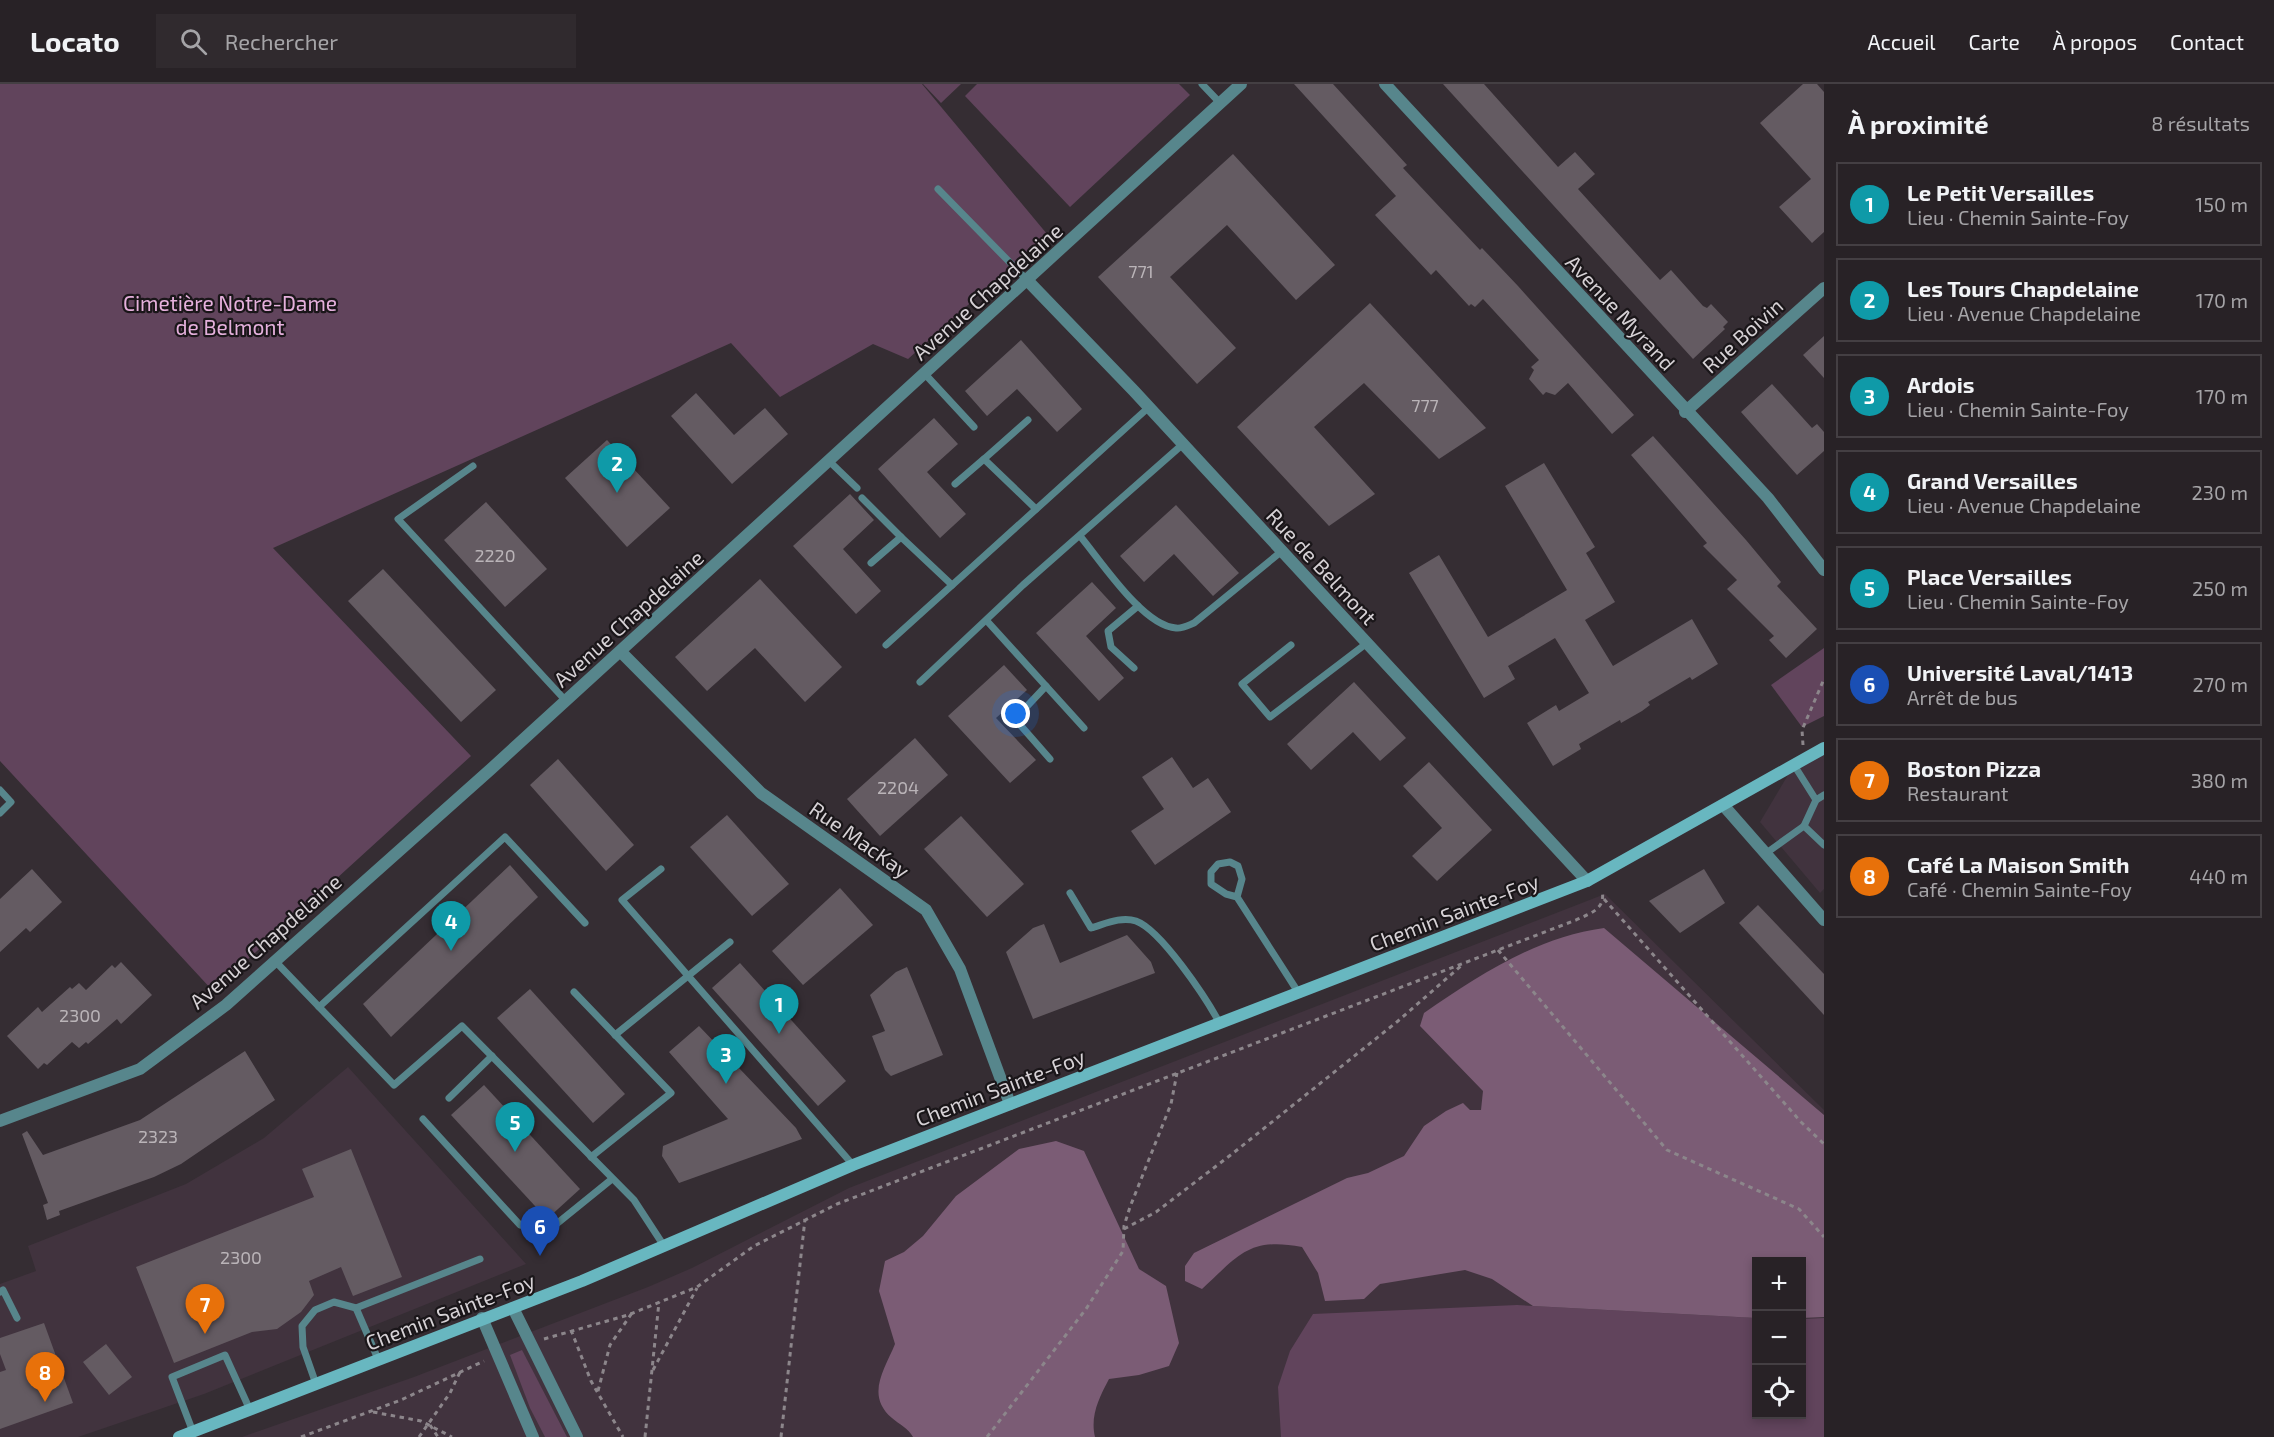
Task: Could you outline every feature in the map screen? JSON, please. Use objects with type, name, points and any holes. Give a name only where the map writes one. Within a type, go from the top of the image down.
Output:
[{"type":"main road","name":"Chemin Sainte-Foy","points":[[179,1437],[482,1318],[513,1308],[853,1165],[1587,880],[1724,806],[1824,748]]},
{"type":"street","name":"Avenue Chapdelaine","points":[[0,1121],[140,1069],[225,1005],[621,652],[1241,84]]},
{"type":"street","name":"Avenue Myrand","points":[[1385,84],[1685,412],[1768,498],[1824,570]]},
{"type":"street","name":"Rue de Belmont","points":[[1027,280],[1149,407],[1587,880]]},
{"type":"street","name":"Rue Boivin","points":[[1685,412],[1824,288]]},
{"type":"street","name":"Rue MacKay","points":[[621,652],[761,794],[926,910],[960,969],[1011,1104]]},
{"type":"street","points":[[1724,806],[1824,920]]},
{"type":"street","points":[[513,1308],[577,1437]]},
{"type":"street","points":[[482,1318],[533,1437]]},
{"type":"lane","points":[[1202,84],[1221,104]]},
{"type":"lane","points":[[938,189],[1027,280]]},
{"type":"lane","points":[[924,373],[974,427]]},
{"type":"lane","points":[[886,645],[1149,407]]},
{"type":"lane","points":[[955,484],[1028,420]]},
{"type":"lane","points":[[920,682],[1023,585],[1183,444]]},
{"type":"lane","points":[[984,459],[1036,509]]},
{"type":"lane","points":[[829,461],[858,488]]},
{"type":"lane","points":[[473,465],[398,519],[566,701]]},
{"type":"lane","points":[[862,498],[952,585]]},
{"type":"lane","points":[[1080,536],[1147,616],[1178,629],[1194,623],[1282,551]]},
{"type":"lane","points":[[871,562],[901,537]]},
{"type":"lane","points":[[1134,668],[1111,647],[1108,631],[1138,606]]},
{"type":"lane","points":[[987,621],[1084,728]]},
{"type":"lane","points":[[1291,645],[1242,684],[1270,717],[1367,643]]},
{"type":"lane","points":[[1046,686],[1015,719],[1050,759]]},
{"type":"lane","points":[[1799,762],[1816,800]]},
{"type":"lane","points":[[0,790],[11,802],[0,813]]},
{"type":"lane","points":[[1765,854],[1804,826],[1816,800],[1824,795]]},
{"type":"lane","points":[[1804,826],[1824,845]]},
{"type":"lane","points":[[319,1007],[505,837],[585,923]]},
{"type":"lane","points":[[1237,897],[1242,879],[1238,866],[1230,862],[1218,864],[1211,872],[1211,884],[1226,894],[1237,897],[1298,992]]},
{"type":"lane","points":[[661,869],[622,900],[853,1165]]},
{"type":"lane","points":[[1070,894],[1091,928],[1123,919],[1138,921],[1150,931],[1183,967],[1219,1022]]},
{"type":"lane","points":[[615,1035],[730,942]]},
{"type":"lane","points":[[275,961],[394,1085],[462,1026],[634,1200],[664,1246]]},
{"type":"lane","points":[[574,992],[671,1093],[591,1157]]},
{"type":"lane","points":[[449,1098],[492,1056]]},
{"type":"lane","points":[[423,1119],[520,1225],[549,1230],[612,1179]]},
{"type":"lane","points":[[316,1384],[303,1347],[302,1326],[315,1310],[334,1302],[356,1308],[480,1259]]},
{"type":"lane","points":[[0,1292],[3,1290],[17,1318]]},
{"type":"lane","points":[[356,1308],[378,1359]]},
{"type":"lane","points":[[193,1432],[172,1377],[225,1355],[250,1410]]},
{"type":"path","points":[[1799,762],[1802,730],[1824,679]]},
{"type":"path","points":[[1599,873],[1604,899],[1801,1122],[1824,1144]]},
{"type":"path","points":[[542,1340],[632,1313],[697,1287],[754,1245],[804,1219],[922,1170],[1590,914],[1600,908],[1604,899]]},
{"type":"path","points":[[1498,950],[1667,1150],[1799,1209],[1824,1237]]},
{"type":"path","points":[[1124,1229],[1156,1212],[1232,1154],[1398,1021],[1465,963]]},
{"type":"path","points":[[987,1437],[1086,1309],[1123,1251],[1124,1229],[1144,1166],[1171,1104],[1178,1072]]},
{"type":"path","points":[[781,1437],[804,1219]]},
{"type":"path","points":[[652,1371],[697,1287]]},
{"type":"path","points":[[645,1437],[659,1302]]},
{"type":"path","points":[[598,1393],[610,1345],[632,1313]]},
{"type":"path","points":[[571,1330],[598,1393],[623,1437]]},
{"type":"path","points":[[301,1437],[416,1394],[485,1360]]},
{"type":"path","points":[[419,1437],[450,1393],[461,1370]]},
{"type":"path","points":[[371,1412],[392,1413],[429,1424],[452,1437]]},
{"type":"path","points":[[429,1424],[438,1437]]},
{"type":"shaded area","points":[[1824,748],[1824,889],[1820,893],[1760,822],[1794,765]]},
{"type":"shaded area","points":[[1605,894],[1824,1110],[1824,1437],[242,1437],[414,1377],[692,1268],[849,1188]]},
{"type":"shaded area","points":[[1604,928],[1824,1115],[1824,1317],[1806,1318],[1806,1257],[1752,1257],[1752,1318],[1533,1306],[1492,1279],[1465,1270],[1380,1284],[1364,1299],[1325,1301],[1318,1273],[1302,1247],[1284,1245],[1257,1247],[1246,1252],[1236,1258],[1202,1289],[1185,1281],[1185,1266],[1194,1253],[1347,1178],[1368,1173],[1404,1156],[1424,1126],[1446,1111],[1463,1103],[1470,1110],[1481,1110],[1483,1091],[1420,1026],[1424,1013],[1487,972],[1510,960],[1555,940]]},
{"type":"shaded area","points":[[348,1067],[526,1264],[204,1394],[78,1437],[0,1437],[0,1284],[36,1271],[28,1246],[186,1184],[264,1138]]},
{"type":"shaded area","points":[[1056,1141],[1084,1151],[1139,1269],[1166,1286],[1179,1343],[1169,1366],[1139,1375],[1109,1379],[1095,1414],[1095,1437],[913,1437],[884,1409],[878,1391],[895,1344],[879,1291],[885,1261],[904,1252],[923,1236],[956,1196],[1019,1149]]},
{"type":"green space","name":"Cimetière Notre-Dame de Belmont","points":[[0,84],[922,84],[1047,234],[908,359],[873,344],[780,397],[731,343],[273,548],[471,756],[213,991],[0,761]]},
{"type":"green space","points":[[923,84],[961,84],[941,103]]},
{"type":"green space","points":[[977,84],[1179,84],[1190,95],[1070,207],[965,96]]},
{"type":"green space","points":[[1824,648],[1824,716],[1802,727],[1771,685]]},
{"type":"green space","points":[[1517,1305],[1752,1318],[1752,1419],[1806,1419],[1806,1319],[1824,1318],[1824,1437],[1281,1437],[1278,1387],[1290,1351],[1313,1314]]},
{"type":"green space","points":[[522,1350],[567,1437],[545,1437],[530,1408],[510,1355]]},
{"type":"building","points":[[1294,84],[1333,84],[1407,165],[1403,168],[1480,250],[1482,248],[1518,286],[1634,415],[1612,434],[1568,383],[1555,395],[1546,392],[1543,395],[1529,379],[1534,370],[1531,367],[1539,360],[1483,299],[1475,307],[1471,304],[1469,306],[1436,270],[1431,275],[1375,215],[1396,196]]},
{"type":"building","points":[[1443,84],[1484,84],[1558,167],[1575,152],[1595,174],[1578,189],[1660,280],[1671,270],[1703,306],[1707,308],[1711,304],[1728,322],[1723,327],[1725,329],[1693,359]]},
{"type":"building","points":[[1803,84],[1817,84],[1824,92],[1824,232],[1812,243],[1779,207],[1811,179],[1760,123]]},
{"type":"building","points":[[1233,154],[1335,265],[1296,300],[1227,225],[1170,277],[1236,348],[1197,384],[1098,277]]},
{"type":"building","points":[[1370,303],[1486,428],[1439,459],[1364,383],[1314,427],[1375,494],[1329,526],[1237,427]]},
{"type":"building","points":[[1824,336],[1824,378],[1803,355]]},
{"type":"building","points":[[1021,340],[1082,409],[1057,432],[1017,389],[987,416],[965,391]]},
{"type":"building","points":[[1772,384],[1812,428],[1817,424],[1824,432],[1824,451],[1797,475],[1741,412]]},
{"type":"building","points":[[696,393],[734,435],[765,408],[788,434],[732,484],[671,416]]},
{"type":"building","points":[[934,418],[958,444],[927,472],[966,514],[940,538],[878,469]]},
{"type":"building","points":[[1653,436],[1746,540],[1781,582],[1777,586],[1817,629],[1786,658],[1769,640],[1774,636],[1727,589],[1737,580],[1703,546],[1707,543],[1631,455]]},
{"type":"building","points":[[607,440],[670,508],[627,547],[565,478]]},
{"type":"building","points":[[1544,463],[1595,547],[1586,553],[1615,602],[1585,620],[1613,666],[1692,619],[1718,664],[1692,680],[1690,677],[1648,702],[1650,705],[1642,711],[1621,723],[1620,720],[1579,744],[1581,749],[1553,766],[1527,723],[1556,705],[1559,711],[1589,693],[1555,638],[1508,666],[1515,679],[1484,698],[1409,573],[1439,555],[1488,637],[1567,590],[1505,486]]},
{"type":"building","points":[[850,494],[874,520],[843,549],[881,591],[856,614],[793,546]]},
{"type":"building","points":[[486,502],[547,569],[505,607],[444,540]]},
{"type":"building","points":[[1176,505],[1239,573],[1213,596],[1174,554],[1144,582],[1120,556]]},
{"type":"building","points":[[383,569],[496,690],[461,722],[348,601]]},
{"type":"building","points":[[760,579],[842,667],[805,702],[755,648],[707,691],[675,657]]},
{"type":"building","points":[[1092,582],[1116,608],[1086,636],[1124,678],[1099,701],[1036,633]]},
{"type":"building","points":[[1004,665],[1027,690],[996,718],[1036,760],[1010,783],[948,716]]},
{"type":"building","points":[[1354,682],[1406,738],[1380,761],[1353,732],[1311,770],[1287,744]]},
{"type":"building","points":[[915,738],[948,775],[880,836],[847,799]]},
{"type":"building","points":[[1172,757],[1193,788],[1208,778],[1231,812],[1155,865],[1131,831],[1164,809],[1142,777]]},
{"type":"building","points":[[558,759],[634,845],[606,871],[530,785]]},
{"type":"building","points":[[1429,762],[1492,830],[1437,881],[1412,856],[1442,828],[1403,786]]},
{"type":"building","points":[[727,815],[789,884],[752,916],[690,847]]},
{"type":"building","points":[[961,816],[1024,884],[987,917],[924,849]]},
{"type":"building","points":[[510,865],[538,897],[391,1037],[363,1004]]},
{"type":"building","points":[[32,869],[62,902],[30,932],[26,928],[0,952],[0,899]]},
{"type":"building","points":[[1704,869],[1725,903],[1680,933],[1649,901]]},
{"type":"building","points":[[840,888],[873,925],[803,985],[772,951]]},
{"type":"building","points":[[1758,905],[1824,974],[1824,1015],[1739,923]]},
{"type":"building","points":[[1044,924],[1060,963],[1127,935],[1151,962],[1155,973],[1033,1019],[1006,952],[1033,928]]},
{"type":"building","points":[[121,962],[152,995],[121,1024],[117,1019],[88,1044],[86,1042],[79,1048],[72,1042],[47,1065],[44,1063],[38,1069],[7,1036],[38,1007],[42,1012],[70,987],[72,989],[79,983],[86,990],[112,965],[115,968]]},
{"type":"building","points":[[740,963],[846,1081],[818,1106],[712,988]]},
{"type":"building","points":[[907,967],[943,1055],[891,1076],[885,1070],[872,1036],[885,1031],[870,995],[896,972]]},
{"type":"building","points":[[530,989],[625,1094],[593,1123],[497,1018]]},
{"type":"building","points":[[699,1026],[796,1128],[802,1139],[679,1183],[662,1156],[663,1146],[728,1119],[669,1052]]},
{"type":"building","points":[[245,1051],[275,1100],[181,1164],[154,1177],[59,1211],[60,1215],[47,1220],[43,1205],[48,1203],[22,1134],[27,1131],[43,1155],[140,1120]]},
{"type":"building","points":[[484,1085],[580,1189],[547,1219],[451,1115]]},
{"type":"building","points":[[351,1149],[402,1277],[353,1296],[341,1267],[309,1281],[314,1295],[301,1312],[277,1329],[252,1332],[174,1363],[136,1267],[314,1197],[302,1169]]},
{"type":"building","points":[[44,1323],[73,1403],[0,1429],[0,1372],[6,1370],[0,1354],[0,1338]]},
{"type":"building","points":[[106,1344],[132,1377],[109,1395],[83,1362]]},
{"type":"place","name":"Les Tours Chapdelaine","points":[[617,493]]},
{"type":"place","name":"Grand Versailles","points":[[451,951]]},
{"type":"place","name":"Le Petit Versailles","points":[[779,1034]]},
{"type":"place","name":"Ardois","points":[[726,1084]]},
{"type":"place","name":"Place Versailles","points":[[515,1152]]},
{"type":"place","name":"Université Laval/1413","points":[[540,1256]]},
{"type":"place","name":"Boston Pizza","points":[[205,1334]]},
{"type":"place","name":"Café La Maison Smith","points":[[45,1402]]}]
